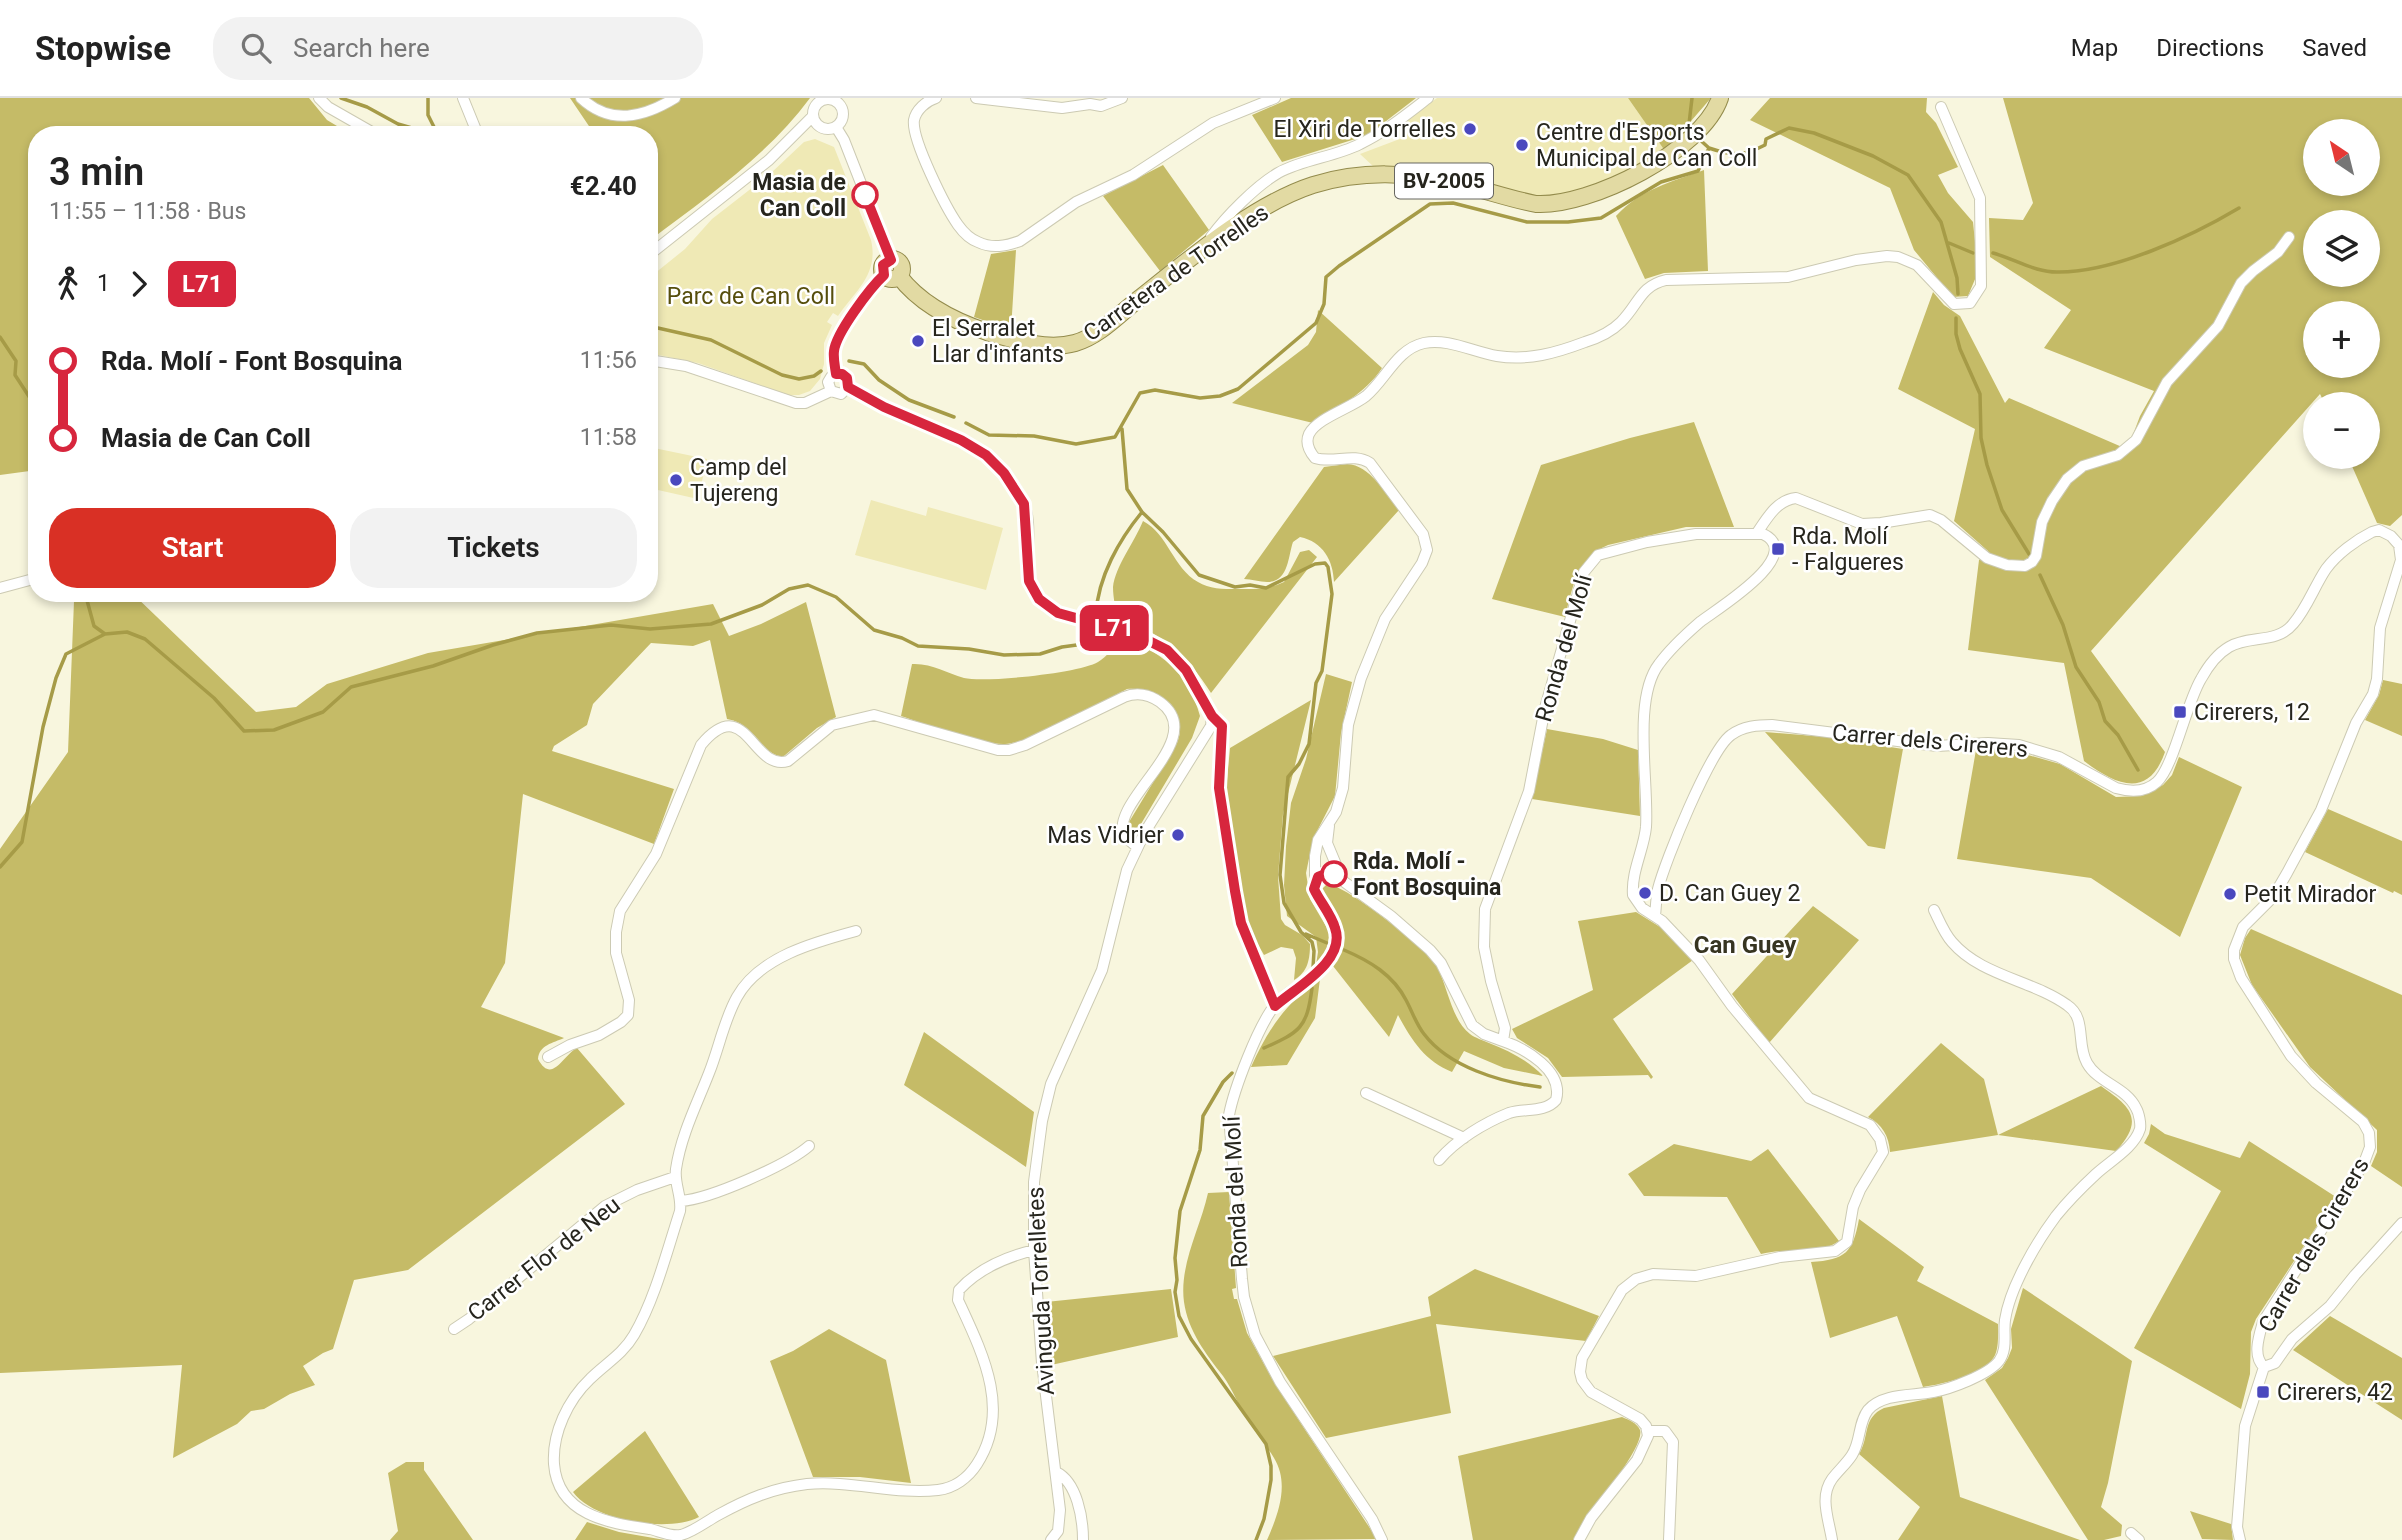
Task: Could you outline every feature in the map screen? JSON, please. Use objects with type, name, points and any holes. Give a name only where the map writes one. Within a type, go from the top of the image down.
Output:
[{"type":"main road","name":"Carretera de Torrelles","points":[[891,270],[941,312],[968,326],[1015,340],[1044,345],[1068,345],[1097,333],[1201,250],[1286,197],[1312,186],[1347,176],[1384,174],[1424,177],[1524,202],[1552,205],[1596,192],[1679,149],[1705,123],[1720,98]]},
{"type":"street","points":[[319,98],[328,107],[361,126]]},
{"type":"street","points":[[463,98],[474,126]]},
{"type":"street","points":[[581,98],[604,112],[633,116],[651,112],[675,98]]},
{"type":"street","points":[[936,98],[916,113],[914,124],[919,145],[958,225],[977,242],[993,246],[1020,241],[1076,202],[1133,175],[1213,124],[1275,98]]},
{"type":"street","points":[[976,98],[1062,108],[1090,104],[1101,106],[1122,98]]},
{"type":"street","points":[[1201,250],[1219,226],[1278,173],[1359,145],[1389,128],[1428,98]]},
{"type":"street","points":[[658,248],[769,160],[812,117],[818,102],[834,99],[843,113],[843,118],[836,127],[822,128],[812,117]]},
{"type":"street","points":[[1315,882],[1318,841],[1336,812],[1343,788],[1348,725],[1361,678],[1385,619],[1422,563],[1427,544],[1403,504],[1370,463],[1358,457],[1329,460],[1315,458],[1307,445],[1314,428],[1368,394],[1399,357],[1417,345],[1443,342],[1504,357],[1535,357],[1555,352],[1608,332],[1622,321],[1649,285],[1666,280],[1788,277],[1856,260],[1887,256],[1898,257],[1917,265],[1954,304],[1970,303],[1982,286],[1980,198],[1941,107]]},
{"type":"street","name":"BV-2005","points":[[836,127],[844,140],[891,270]]},
{"type":"street","points":[[1579,1540],[1591,1518],[1637,1460],[1647,1441],[1648,1431],[1640,1419],[1591,1392],[1582,1380],[1580,1372],[1583,1358],[1622,1290],[1636,1279],[1653,1274],[1696,1276],[1780,1257],[1820,1255],[1839,1250],[1849,1237],[1853,1207],[1860,1190],[1883,1152],[1880,1139],[1870,1125],[1810,1098],[1731,1006],[1699,960],[1655,916],[1638,904],[1633,889],[1646,830],[1647,797],[1642,736],[1652,678],[1659,664],[1698,624],[1749,586],[1769,565],[1773,558],[1774,544],[1771,537],[1757,533],[1777,507],[1788,498],[1796,498],[1862,524],[1930,514],[1987,558],[2007,565],[2025,566],[2032,562],[2036,556],[2042,522],[2059,490],[2074,472],[2083,466],[2118,455],[2136,440],[2167,382],[2218,326],[2241,283],[2278,252],[2289,237]]},
{"type":"street","points":[[836,374],[833,357],[838,339],[872,288],[891,270]]},
{"type":"street","points":[[658,361],[686,366],[796,403],[805,403],[831,391],[841,394],[848,387]]},
{"type":"street","points":[[831,391],[828,382],[836,374],[847,378],[848,387]]},
{"type":"street","points":[[848,387],[884,407],[961,440],[986,455],[1004,473],[1024,504],[1029,581],[1039,599],[1058,613],[1137,635],[1167,650],[1186,670],[1223,730],[1219,788],[1238,909],[1241,923],[1275,1006]]},
{"type":"street","name":"Carrer dels Cirerers","points":[[1655,916],[1660,883],[1690,805],[1722,745],[1737,732],[1752,726],[1772,725],[1937,746],[1996,743],[2019,745],[2059,757],[2116,788],[2141,790],[2150,787],[2162,776],[2194,691],[2221,653],[2230,646],[2284,632],[2294,623],[2335,560],[2372,532],[2379,530],[2391,536],[2399,545],[2401,560],[2380,628],[2377,679],[2373,694],[2356,723],[2321,810],[2287,873],[2273,897],[2243,927],[2234,950],[2234,959],[2241,978],[2291,1056],[2316,1083],[2363,1122],[2369,1133],[2370,1147],[2364,1163],[2263,1322],[2258,1342],[2258,1357],[2264,1367],[2245,1426],[2237,1527],[2240,1540]]},
{"type":"street","name":"Ronda del Molí","points":[[1503,1041],[1505,1028],[1484,947],[1485,909],[1529,791],[1545,708],[1584,572],[1598,555],[1613,550],[1696,534],[1757,533]]},
{"type":"street","points":[[0,588],[28,580]]},
{"type":"street","points":[[548,1057],[570,1045],[599,1035],[628,1015],[629,1000],[616,953],[620,911],[656,855],[701,745],[710,734],[725,727],[740,729],[769,760],[782,763],[832,725],[874,715],[998,750],[1009,750],[1026,746],[1124,697],[1132,694],[1144,695],[1167,708],[1174,723],[1174,730],[1165,753],[1123,821],[1124,836],[1137,847]]},
{"type":"street","name":"Avinguda Torrelletes","points":[[1051,1540],[1058,1531],[1060,1518],[1042,1363],[1034,1250],[1035,1168],[1048,1094],[1102,970],[1121,884],[1137,847],[1211,726],[1212,716]]},
{"type":"street","points":[[1330,822],[1327,843],[1342,879]]},
{"type":"street","points":[[1315,882],[1318,877],[1328,873],[1342,879],[1430,950],[1441,963],[1472,1025],[1484,1034],[1527,1052],[1544,1066],[1554,1080],[1558,1096],[1550,1106],[1513,1112],[1464,1138],[1439,1160]]},
{"type":"street","name":"Ronda del Molí","points":[[1315,882],[1314,889],[1319,900],[1337,930],[1336,947],[1330,959],[1315,975],[1275,1006],[1252,1051],[1231,1103],[1229,1115],[1244,1297],[1255,1335],[1269,1364],[1372,1519],[1382,1540]]},
{"type":"street","points":[[1832,1540],[1825,1502],[1826,1490],[1853,1453],[1867,1412],[1886,1399],[1935,1392],[1958,1384],[1982,1373],[1999,1361],[2004,1349],[2005,1321],[2015,1289],[2040,1240],[2075,1194],[2132,1142],[2141,1127],[2137,1110],[2127,1095],[2089,1066],[2083,1055],[2080,1025],[2073,1009],[2060,1000],[1970,957],[1951,942],[1934,910]]},
{"type":"street","points":[[856,931],[821,940],[788,955],[764,969],[740,992],[734,1002],[687,1129],[675,1177],[681,1201],[670,1242],[637,1330],[618,1356],[590,1379],[574,1397],[559,1429],[554,1464],[560,1484],[569,1499],[584,1512],[622,1525],[683,1538],[747,1499],[783,1487],[840,1483],[932,1490],[950,1487],[972,1471],[983,1454],[994,1409],[989,1374],[958,1300],[959,1290],[1003,1258],[1034,1250]]},
{"type":"street","points":[[1366,1093],[1464,1138]]},
{"type":"street","points":[[681,1201],[705,1196],[783,1164],[809,1146]]},
{"type":"street","name":"Carrer Flor de Neu","points":[[454,1329],[605,1206],[638,1190],[675,1177]]},
{"type":"street","points":[[2264,1367],[2275,1363],[2292,1339],[2330,1306],[2402,1223]]},
{"type":"street","points":[[1648,1431],[1665,1431],[1673,1442],[1669,1540]]},
{"type":"street","points":[[1056,1472],[1069,1480],[1082,1523],[1083,1540]]},
{"type":"green space","name":"Centre d'Esports Municipal de Can Coll","points":[[1437,98],[1628,98],[1665,151],[1588,189],[1545,198],[1413,168],[1374,167],[1360,154],[1405,137],[1400,126]]},
{"type":"green space","name":"Parc de Can Coll","points":[[815,139],[834,147],[871,240],[873,252],[872,263],[864,281],[838,316],[833,313],[827,322],[832,325],[824,343],[824,364],[820,379],[810,391],[788,395],[698,363],[658,355],[658,271],[685,249],[712,219],[771,173],[804,142]]},
{"type":"green space","name":"Camp del Tujereng","points":[[658,449],[707,459],[698,499],[658,490]]},
{"type":"green space","points":[[871,500],[926,516],[928,507],[1003,528],[986,590],[855,555]]},
{"type":"shaded area","points":[[0,98],[309,98],[327,120],[337,126],[28,126],[28,471],[0,475]]},
{"type":"shaded area","points":[[570,98],[810,98],[775,139],[755,157],[658,234],[658,126],[589,126]]},
{"type":"shaded area","points":[[1291,98],[1416,98],[1368,135],[1282,162],[1252,115]]},
{"type":"shaded area","points":[[1628,98],[1711,98],[1665,151]]},
{"type":"shaded area","points":[[1770,98],[1927,98],[1926,112],[1936,123],[1958,167],[1938,175],[1948,193],[1973,222],[1978,272],[1968,296],[1953,297],[1914,250],[1890,188],[1750,120]]},
{"type":"shaded area","points":[[2003,98],[2402,98],[2402,515],[2390,526],[2377,523],[2353,469],[2380,469],[2380,392],[2303,392],[2303,413],[2091,651],[2165,752],[2150,777],[2130,784],[2108,776],[2084,761],[2064,663],[1968,650],[1979,560],[1988,551],[1954,521],[1975,429],[1898,389],[1933,292],[1944,305],[1960,316],[2005,403],[2009,398],[2122,447],[2131,440],[2154,391],[2044,348],[2071,310],[1990,257],[1989,218],[2023,220],[2033,203]]},
{"type":"shaded area","points":[[1163,165],[1209,230],[1160,271],[1103,196]]},
{"type":"shaded area","points":[[1704,170],[1708,271],[1664,273],[1645,279],[1616,216],[1646,193]]},
{"type":"shaded area","points":[[1016,250],[1011,330],[974,317],[991,254]]},
{"type":"shaded area","points":[[1318,310],[1382,368],[1368,385],[1313,423],[1232,403],[1308,345],[1316,332]]},
{"type":"shaded area","points":[[1694,422],[1734,527],[1686,527],[1608,545],[1597,551],[1582,566],[1565,617],[1492,599],[1541,465]]},
{"type":"shaded area","points":[[1347,464],[1363,469],[1370,475],[1399,510],[1334,582],[1332,566],[1325,553],[1315,543],[1300,537],[1293,542],[1280,578],[1267,582],[1244,579],[1324,467]]},
{"type":"shaded area","points":[[1143,521],[1159,534],[1189,576],[1211,587],[1249,589],[1272,586],[1284,582],[1300,552],[1309,550],[1317,557],[1211,693],[1193,667],[1172,646],[1147,630],[1118,620],[1113,591],[1115,579]]},
{"type":"shaded area","points":[[74,602],[141,602],[256,712],[296,707],[327,684],[428,653],[713,604],[729,636],[806,602],[836,717],[817,728],[784,756],[777,755],[770,752],[746,727],[727,719],[710,640],[693,646],[651,643],[593,704],[587,725],[554,746],[552,751],[674,789],[654,844],[523,794],[505,963],[481,1007],[564,1038],[547,1045],[541,1051],[538,1059],[543,1066],[553,1069],[577,1048],[625,1104],[408,1270],[354,1280],[333,1349],[303,1366],[315,1385],[290,1394],[264,1409],[251,1411],[237,1424],[173,1458],[182,1365],[0,1373],[0,849],[68,752]]},
{"type":"shaded area","points":[[1119,638],[1147,649],[1171,665],[1188,687],[1200,716],[1192,738],[1138,829],[1130,828],[1129,822],[1177,743],[1180,731],[1175,710],[1160,696],[1139,689],[1127,689],[1048,730],[1005,744],[968,738],[901,716],[912,664],[926,665],[964,678],[1032,676],[1072,670],[1098,662]]},
{"type":"shaded area","points":[[1326,674],[1352,682],[1341,733],[1335,796],[1313,839],[1306,873],[1310,899],[1330,933],[1326,953],[1316,965],[1316,937],[1287,916],[1284,885],[1291,803],[1306,759]]},
{"type":"shaded area","points":[[2383,680],[2402,684],[2402,736],[2365,720],[2379,695]]},
{"type":"shaded area","points":[[1311,700],[1283,814],[1278,876],[1281,919],[1310,944],[1307,965],[1294,980],[1296,958],[1293,949],[1281,947],[1264,955],[1251,932],[1245,913],[1226,791],[1230,748]]},
{"type":"shaded area","points":[[1547,729],[1603,739],[1638,750],[1640,816],[1532,799]]},
{"type":"shaded area","points":[[1765,732],[1826,737],[1903,749],[1885,849],[1868,846]]},
{"type":"shaded area","points":[[1996,749],[2060,764],[2116,797],[2142,796],[2163,785],[2172,775],[2179,757],[2242,787],[2180,937],[2091,878],[1957,859],[1976,750]]},
{"type":"shaded area","points":[[2328,809],[2402,841],[2402,895],[2305,852]]},
{"type":"shaded area","points":[[1327,884],[1352,895],[1368,906],[1430,958],[1441,975],[1458,1020],[1470,1034],[1518,1056],[1543,1076],[1504,1068],[1464,1051],[1452,1072],[1434,1062],[1420,1049],[1398,1015],[1389,1037],[1333,966],[1340,954],[1343,936],[1322,893]]},
{"type":"shaded area","points":[[1813,906],[1859,940],[1769,1043],[1732,994]]},
{"type":"shaded area","points":[[1636,912],[1660,927],[1693,960],[1613,1019],[1653,1077],[1562,1077],[1548,1058],[1517,1038],[1512,1029],[1593,990],[1578,921]]},
{"type":"shaded area","points":[[2251,929],[2402,995],[2402,1187],[2371,1166],[2377,1152],[2377,1130],[2310,1067],[2252,985],[2240,955]]},
{"type":"shaded area","points":[[1320,979],[1315,1018],[1287,1065],[1251,1067],[1264,1040],[1279,1018]]},
{"type":"shaded area","points":[[924,1032],[1034,1112],[1026,1167],[904,1085]]},
{"type":"shaded area","points":[[1941,1043],[1984,1079],[1998,1135],[1890,1152],[1884,1131],[1868,1117]]},
{"type":"shaded area","points":[[2101,1086],[2127,1107],[2131,1114],[2130,1130],[2116,1151],[1998,1135]]},
{"type":"shaded area","points":[[2151,1124],[2165,1134],[2240,1158],[2249,1141],[2336,1197],[2256,1319],[2251,1332],[2250,1374],[2241,1409],[2134,1348],[2221,1191],[2144,1143]]},
{"type":"shaded area","points":[[1674,1144],[1751,1161],[1768,1149],[1839,1241],[1831,1246],[1811,1250],[1761,1254],[1727,1197],[1644,1196],[1628,1174]]},
{"type":"shaded area","points":[[1229,1192],[1236,1288],[1232,1289],[1247,1333],[1275,1384],[1377,1539],[1267,1540],[1281,1499],[1279,1468],[1227,1381],[1199,1342],[1189,1323],[1184,1302],[1187,1261],[1208,1193]]},
{"type":"shaded area","points":[[1859,1219],[1924,1267],[1917,1281],[1998,1324],[1997,1350],[1989,1363],[1962,1378],[1923,1387],[1897,1316],[1830,1338],[1811,1262],[1832,1259],[1846,1252],[1854,1239]]},
{"type":"shaded area","points":[[1475,1269],[1599,1316],[1586,1341],[1436,1324],[1451,1413],[1326,1438],[1273,1356],[1431,1316],[1428,1297]]},
{"type":"shaded area","points":[[2023,1288],[2132,1361],[2101,1507],[2122,1525],[2121,1536],[2088,1540],[1985,1380],[2002,1368],[2008,1358],[2012,1348],[2011,1329]]},
{"type":"shaded area","points":[[1171,1289],[1178,1337],[1051,1365],[1046,1302]]},
{"type":"shaded area","points":[[2330,1316],[2402,1358],[2402,1420],[2293,1350]]},
{"type":"shaded area","points":[[829,1329],[886,1360],[911,1483],[860,1477],[813,1477],[770,1361],[793,1351]]},
{"type":"shaded area","points":[[1942,1396],[1960,1497],[2080,1540],[1898,1540],[1920,1507],[1859,1454],[1869,1422],[1877,1412],[1884,1408]]},
{"type":"shaded area","points":[[1622,1417],[1639,1428],[1639,1439],[1624,1467],[1573,1540],[1473,1540],[1458,1456]]},
{"type":"shaded area","points":[[645,1431],[699,1517],[669,1524],[632,1521],[597,1510],[573,1492]]},
{"type":"shaded area","points":[[406,1462],[424,1462],[424,1470],[473,1540],[390,1540],[398,1531],[388,1473]]},
{"type":"shaded area","points":[[2190,1511],[2231,1524],[2233,1540],[2202,1539]]},
{"type":"shaded area","points":[[587,1522],[619,1532],[665,1540],[575,1540]]},
{"type":"waterway","points":[[341,98],[367,107],[405,126]]},
{"type":"waterway","points":[[428,98],[428,115],[434,126]]},
{"type":"waterway","points":[[1692,98],[1689,124],[1693,129]]},
{"type":"waterway","points":[[1709,148],[1744,153],[1765,145],[1766,139],[1789,128],[1814,133],[1873,156],[1908,175],[1941,222],[1957,278],[1958,294]]},
{"type":"waterway","points":[[966,423],[989,435],[1034,436],[1076,444],[1115,437],[1140,393],[1155,390],[1200,398],[1220,396],[1238,389],[1316,323],[1324,304],[1326,277],[1430,204],[1453,203],[1527,222],[1568,222],[1601,218],[1661,182],[1698,171],[1709,148],[1699,139]]},
{"type":"waterway","points":[[1993,253],[2050,272],[2104,266],[2176,241],[2239,208]]},
{"type":"waterway","points":[[1949,243],[1973,253]]},
{"type":"waterway","points":[[1956,318],[1960,349],[1980,394],[1981,438],[1987,465],[2002,510],[2029,554]]},
{"type":"waterway","points":[[658,328],[711,340],[782,375],[799,379],[814,376],[821,371]]},
{"type":"waterway","points":[[0,337],[16,361],[15,375],[28,395]]},
{"type":"waterway","points":[[849,361],[864,364],[879,380],[909,400],[954,417]]},
{"type":"waterway","points":[[1096,614],[1105,573],[1125,535],[1142,512],[1127,489],[1122,429]]},
{"type":"waterway","points":[[1142,512],[1163,532],[1199,575],[1235,587],[1250,585],[1266,588],[1315,564],[1325,563],[1328,567],[1332,594],[1322,671],[1316,683],[1309,744],[1299,764],[1288,777],[1280,875],[1284,903],[1301,932],[1312,942],[1313,968]]},
{"type":"waterway","points":[[2040,575],[2063,625],[2076,667],[2099,702],[2105,721],[2118,735],[2138,770]]},
{"type":"waterway","points":[[87,602],[94,626],[105,634],[127,632],[145,639],[214,698],[244,731],[274,730],[323,712],[351,687],[433,666],[537,633],[611,625],[650,629],[711,624],[762,605],[789,589],[808,585],[836,597],[874,630],[918,646],[969,649],[1004,655],[1040,654],[1084,644],[1089,630]]},
{"type":"waterway","points":[[0,867],[22,842],[43,727],[56,678],[66,654],[105,634]]},
{"type":"waterway","points":[[1306,934],[1327,943]]},
{"type":"waterway","points":[[1344,950],[1372,964],[1388,976],[1401,991],[1421,1030],[1447,1056],[1492,1077],[1540,1087]]},
{"type":"waterway","points":[[1264,1048],[1286,1038],[1300,1027],[1307,1012],[1312,988]]},
{"type":"waterway","points":[[1232,1073],[1223,1082],[1203,1116],[1200,1150],[1180,1211],[1175,1292],[1179,1316],[1191,1339],[1266,1444],[1271,1480],[1264,1519],[1256,1540]]},
{"type":"bus line","name":"L71","points":[[865,195],[891,260],[883,265],[884,275],[872,288],[834,346],[836,374],[847,378],[848,387],[884,407],[961,440],[986,455],[1004,473],[1024,504],[1029,581],[1033,591],[1047,607],[1058,613],[1115,628],[1154,642],[1167,650],[1194,681],[1212,716],[1223,730],[1219,788],[1241,923],[1275,1006],[1315,975],[1330,959],[1336,947],[1337,930],[1314,889],[1318,877],[1334,874]]},
{"type":"place","name":"El Xiri de Torrelles","points":[[1470,129]]},
{"type":"place","name":"Centre d'Esports Municipal de Can Coll","points":[[1522,145]]},
{"type":"place","name":"Masia de Can Coll","points":[[865,195]]},
{"type":"place","name":"El Serralet Llar d'infants","points":[[918,341]]},
{"type":"place","name":"Camp del Tujereng","points":[[676,480]]},
{"type":"place","name":"Rda. Molí - Falgueres","points":[[1778,549]]},
{"type":"place","name":"Cirerers, 12","points":[[2180,712]]},
{"type":"place","name":"Mas Vidrier","points":[[1178,835]]},
{"type":"place","name":"Rda. Molí - Font Bosquina","points":[[1334,874]]},
{"type":"place","name":"D. Can Guey 2","points":[[1645,893]]},
{"type":"place","name":"Petit Mirador","points":[[2230,894]]},
{"type":"place","name":"Cirerers, 42","points":[[2263,1392]]},
{"type":"district","name":"Can Guey","points":[[1745,945]]}]
